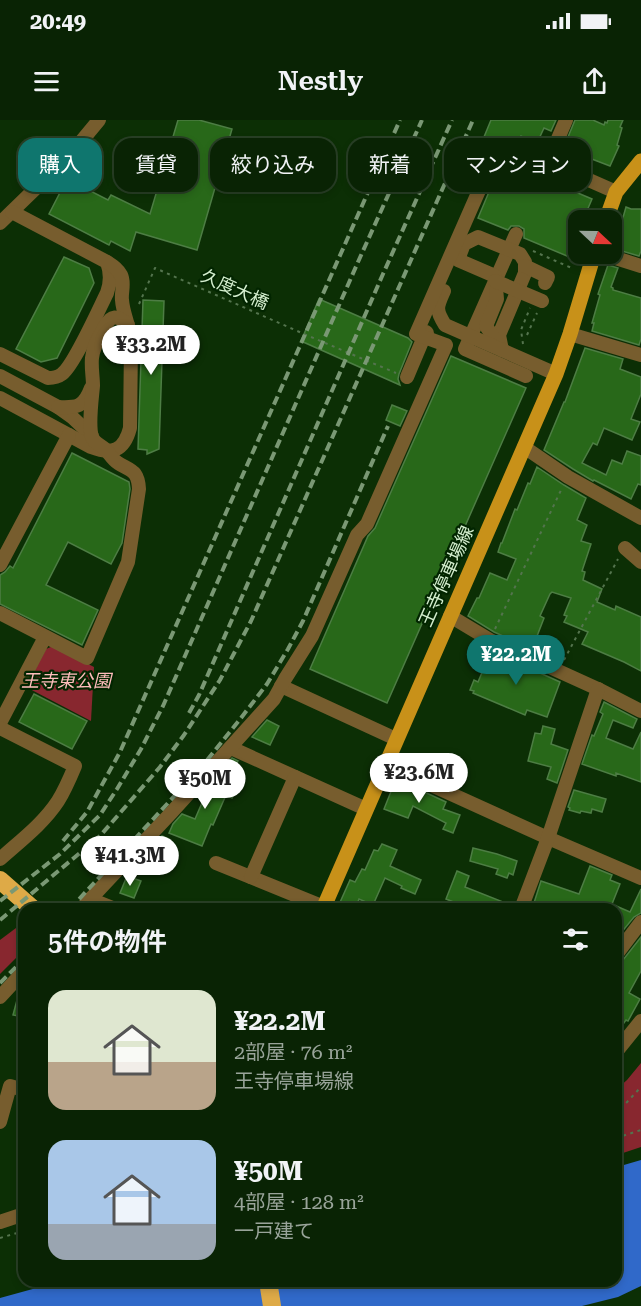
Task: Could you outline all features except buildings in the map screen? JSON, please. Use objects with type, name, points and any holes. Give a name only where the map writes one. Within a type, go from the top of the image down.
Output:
[{"type":"highway","points":[[0,880],[26,903]]},
{"type":"highway","points":[[269,1287],[272,1306]]},
{"type":"main road","points":[[610,210],[616,192],[641,161]]},
{"type":"main road","name":"王寺停車場線","points":[[325,903],[556,374],[591,264]]},
{"type":"street","points":[[0,223],[70,155],[99,120]]},
{"type":"street","points":[[558,138],[566,120]]},
{"type":"street","points":[[591,181],[616,192]]},
{"type":"street","points":[[87,903],[270,704],[315,629],[357,535],[367,524],[446,345],[416,334],[478,192]]},
{"type":"street","points":[[0,398],[99,450],[115,450],[121,447],[126,440],[129,428],[131,335],[122,300],[121,273],[107,262],[12,212]]},
{"type":"street","points":[[465,349],[516,234]]},
{"type":"street","points":[[502,350],[499,335],[525,273],[525,262],[520,254],[478,237],[464,244],[437,305],[440,317],[445,325],[556,374]]},
{"type":"street","points":[[458,260],[495,276],[497,299],[486,326],[502,350]]},
{"type":"street","points":[[622,260],[641,266]]},
{"type":"street","points":[[0,354],[48,378],[56,378],[67,369],[110,285],[111,276],[107,262]]},
{"type":"street","points":[[525,266],[548,276],[545,283]]},
{"type":"street","points":[[495,281],[542,301]]},
{"type":"street","points":[[98,311],[109,304],[115,304],[124,310]]},
{"type":"street","points":[[92,436],[90,427],[92,358],[106,322],[116,317],[128,325]]},
{"type":"street","points":[[406,377],[426,332],[465,349],[477,361],[520,377]]},
{"type":"street","points":[[570,334],[641,355]]},
{"type":"street","points":[[58,407],[82,405],[88,398],[93,385],[81,362],[80,347]]},
{"type":"street","points":[[0,376],[72,417],[111,457],[131,469],[139,482],[128,562],[87,658],[0,614]]},
{"type":"street","points":[[0,565],[69,435]]},
{"type":"street","points":[[524,447],[568,477],[641,518]]},
{"type":"street","points":[[625,548],[641,562]]},
{"type":"street","points":[[450,616],[490,640],[641,711]]},
{"type":"street","points":[[0,723],[45,637]]},
{"type":"street","points":[[281,686],[396,739]]},
{"type":"street","points":[[523,903],[548,838],[598,689]]},
{"type":"street","points":[[0,728],[75,766],[62,795],[37,826],[2,854]]},
{"type":"street","points":[[231,748],[366,809]]},
{"type":"street","points":[[385,764],[641,878]]},
{"type":"street","points":[[251,877],[295,777]]},
{"type":"street","points":[[216,863],[311,903]]},
{"type":"street","points":[[622,947],[641,922]]},
{"type":"street","points":[[0,997],[18,978]]},
{"type":"street","points":[[622,1045],[641,1021]]},
{"type":"street","points":[[0,1122],[10,1086],[18,1088]]},
{"type":"street","points":[[0,1222],[18,1216]]},
{"type":"path","name":"久度大橋","points":[[139,304],[155,268],[406,377]]},
{"type":"path","points":[[527,335],[542,301]]},
{"type":"path","points":[[490,640],[568,477]]},
{"type":"path","points":[[557,672],[625,548]]},
{"type":"path","points":[[622,1108],[641,1088]]},
{"type":"path","points":[[622,1136],[641,1130]]},
{"type":"path","points":[[0,1239],[18,1233]]},
{"type":"green space","name":"王寺東公園","points":[[53,646],[94,667],[91,721],[26,687],[46,649]]},
{"type":"green space","points":[[16,928],[18,930],[18,956],[0,974],[0,940]]},
{"type":"green space","points":[[641,1063],[641,1147],[622,1153],[622,1084]]},
{"type":"water","points":[[641,1160],[641,1286],[618,1297],[582,1306],[0,1306],[0,1298],[40,1287],[622,1287],[622,1166]]},
{"type":"railway","points":[[63,841],[87,812],[120,752],[400,120]]},
{"type":"railway","points":[[0,901],[60,854],[100,815],[141,749],[163,706],[422,120]]},
{"type":"railway","points":[[189,713],[199,695],[452,120]]},
{"type":"railway","points":[[20,903],[100,836],[160,767],[220,680],[251,621],[473,120]]},
{"type":"railway","points":[[76,903],[204,764],[267,684],[303,621],[388,426]]},
{"type":"railway","points":[[0,920],[18,905]]},
{"type":"railway","points":[[0,983],[18,965]]}]
